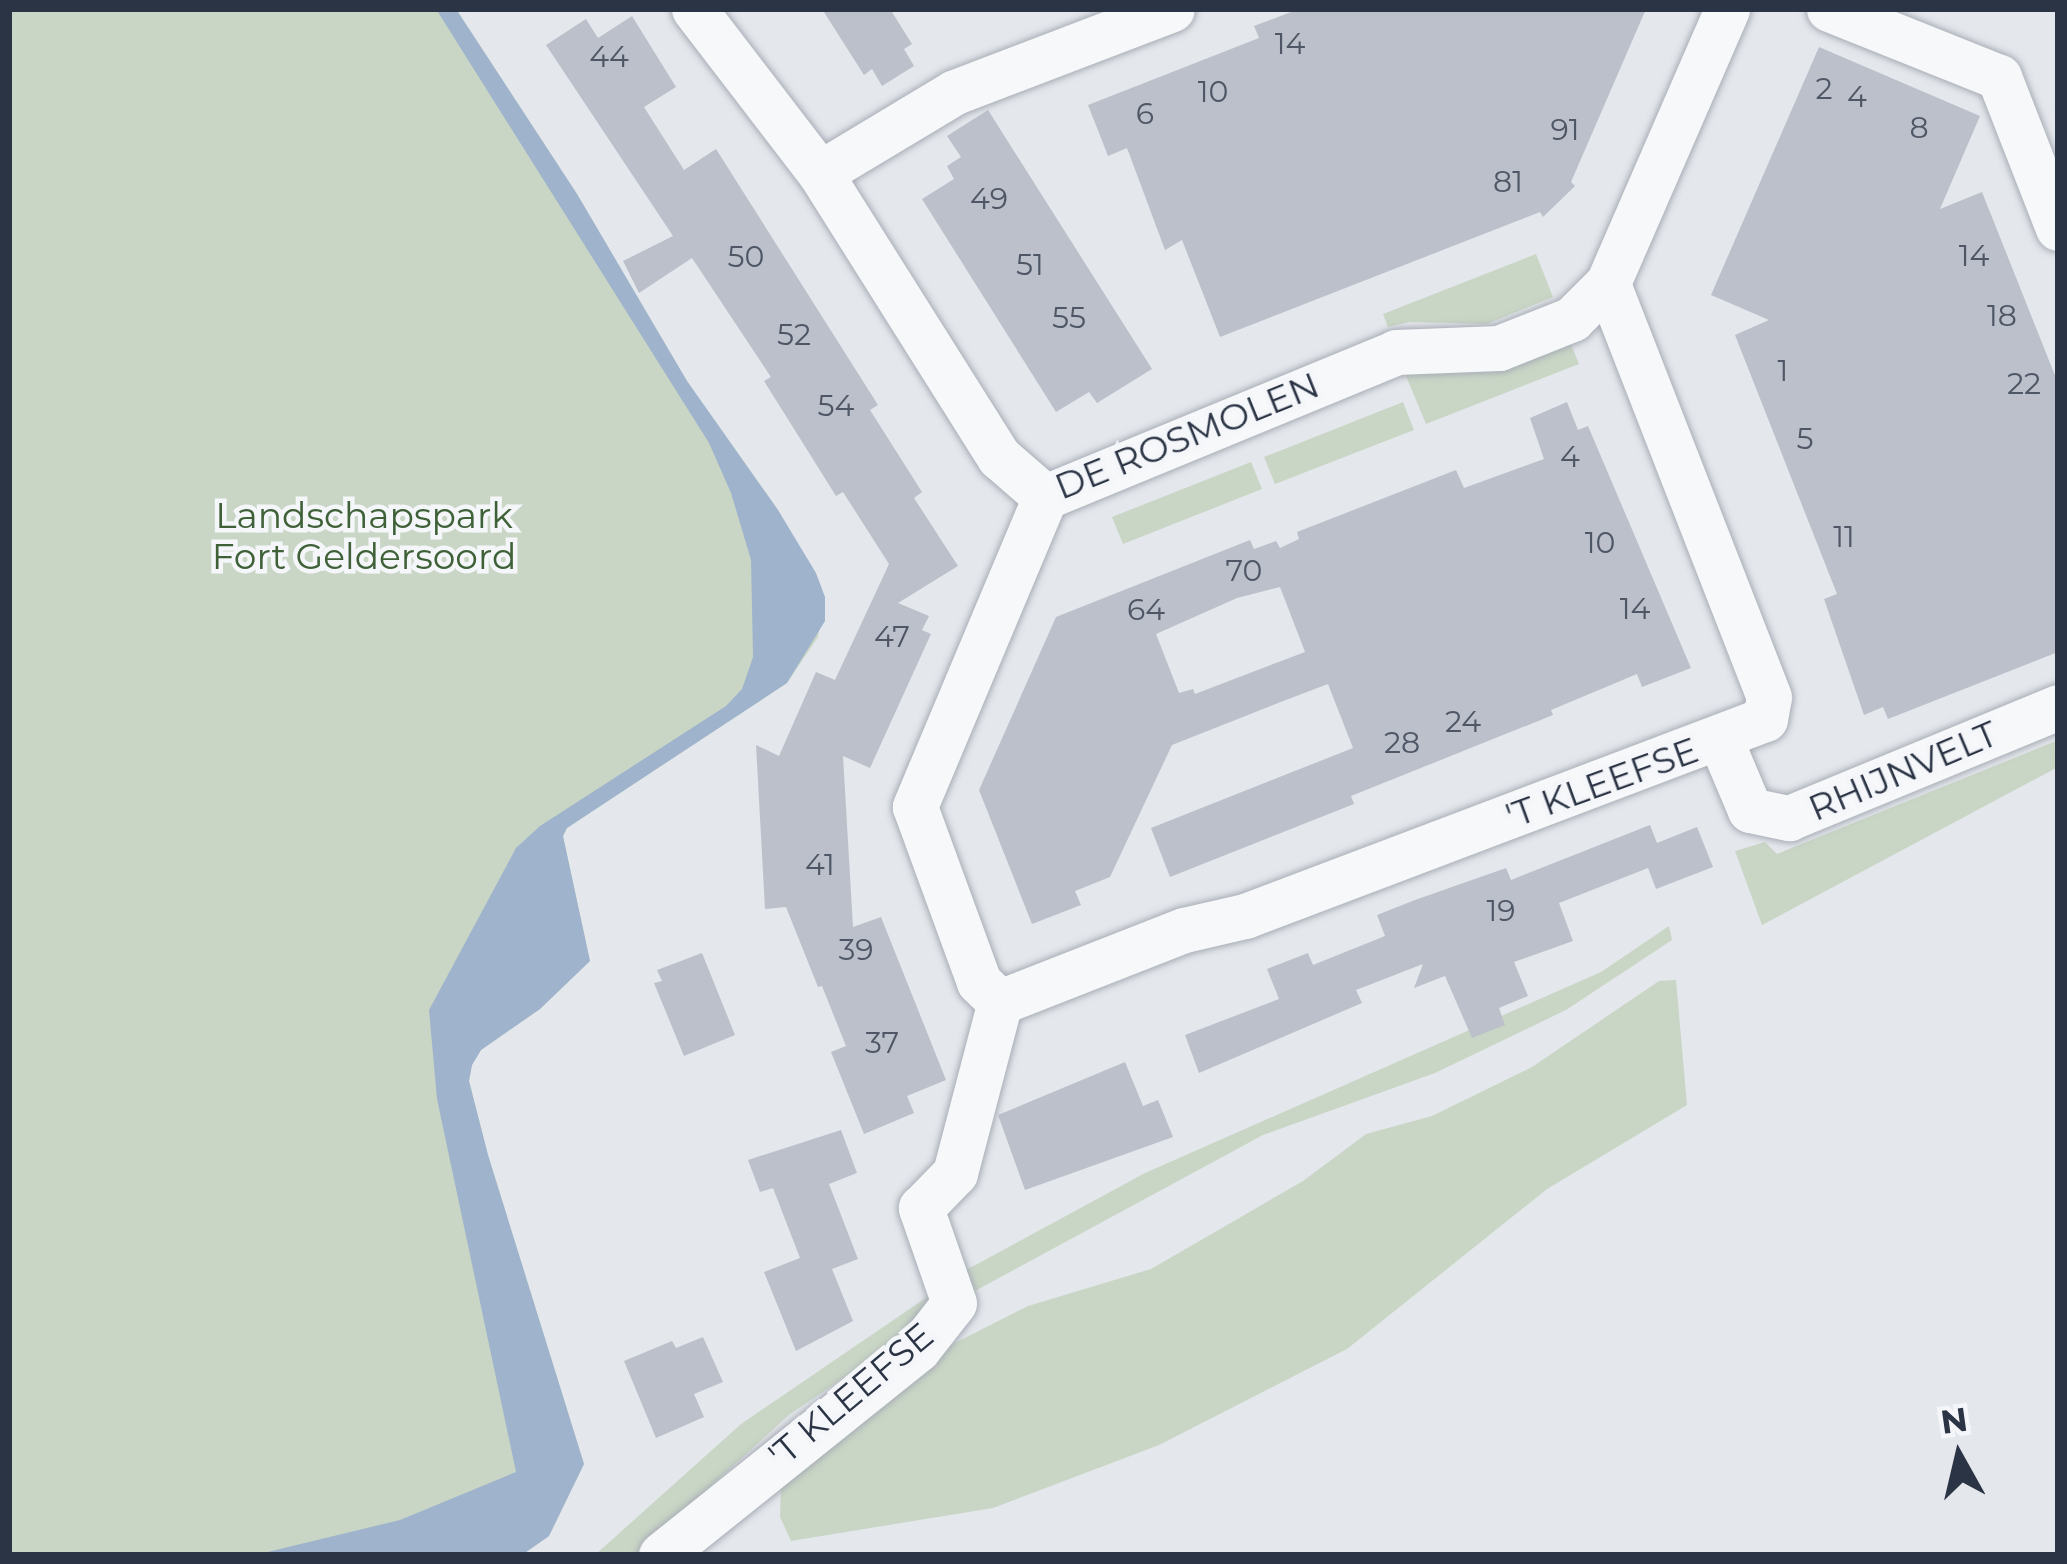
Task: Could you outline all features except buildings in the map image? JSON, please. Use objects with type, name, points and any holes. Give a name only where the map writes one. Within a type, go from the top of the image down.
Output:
[{"type":"street","name":"DE ROSMOLEN","points":[[694,9],[820,173],[999,457],[1045,497],[1396,352],[1499,347],[1572,320],[1608,283],[1726,9]]},
{"type":"street","points":[[820,173],[956,92],[1172,9]]},
{"type":"street","points":[[1829,9],[2000,77],[2046,165],[2058,228]]},
{"type":"street","name":"'T KLEEFSE","points":[[661,1555],[918,1349],[954,1303],[921,1208],[955,1173],[1000,1002],[1184,930],[1245,916],[1720,740],[1765,719],[1769,697],[1608,283]]},
{"type":"street","points":[[1000,1002],[979,982],[914,807],[1045,497]]},
{"type":"street","name":"RHIJNVELT","points":[[1720,740],[1750,810],[1789,818],[2058,707]]},
{"type":"green space","name":"Landschapspark Fort Geldersoord","points":[[9,9],[456,9],[577,194],[687,381],[778,510],[825,597],[818,637],[787,683],[567,828],[563,836],[590,961],[540,1009],[481,1050],[472,1065],[469,1081],[488,1155],[584,1464],[549,1536],[522,1555],[9,1555]]},
{"type":"green space","points":[[1536,254],[1553,297],[1487,324],[1409,322],[1388,327],[1383,314]]},
{"type":"green space","points":[[1566,332],[1579,364],[1426,424],[1401,364]]},
{"type":"green space","points":[[1403,402],[1414,430],[1275,484],[1264,457]]},
{"type":"green space","points":[[1251,462],[1262,489],[1123,544],[1112,517]]},
{"type":"green space","points":[[2058,721],[2058,767],[1762,925],[1735,851],[1765,842],[1777,854],[2056,741],[2052,723]]},
{"type":"green space","points":[[1669,926],[1672,940],[1566,1010],[1435,1073],[1263,1135],[973,1292],[790,1414],[635,1555],[595,1555],[741,1424],[968,1269],[1145,1173],[1601,972]]},
{"type":"green space","points":[[1676,980],[1687,1105],[1547,1189],[1347,1349],[1159,1445],[993,1508],[791,1541],[780,1517],[781,1482],[947,1347],[1028,1306],[1151,1269],[1303,1181],[1366,1134],[1432,1116],[1532,1067],[1659,981]]},
{"type":"water","points":[[436,9],[456,9],[577,194],[687,381],[778,510],[816,573],[825,597],[825,621],[787,683],[567,828],[563,836],[590,961],[540,1009],[481,1050],[472,1065],[469,1081],[488,1155],[584,1464],[549,1536],[522,1555],[255,1555],[400,1520],[516,1472],[437,1099],[429,1010],[516,848],[540,826],[726,706],[742,689],[753,657],[751,560],[731,493],[709,443]]}]
